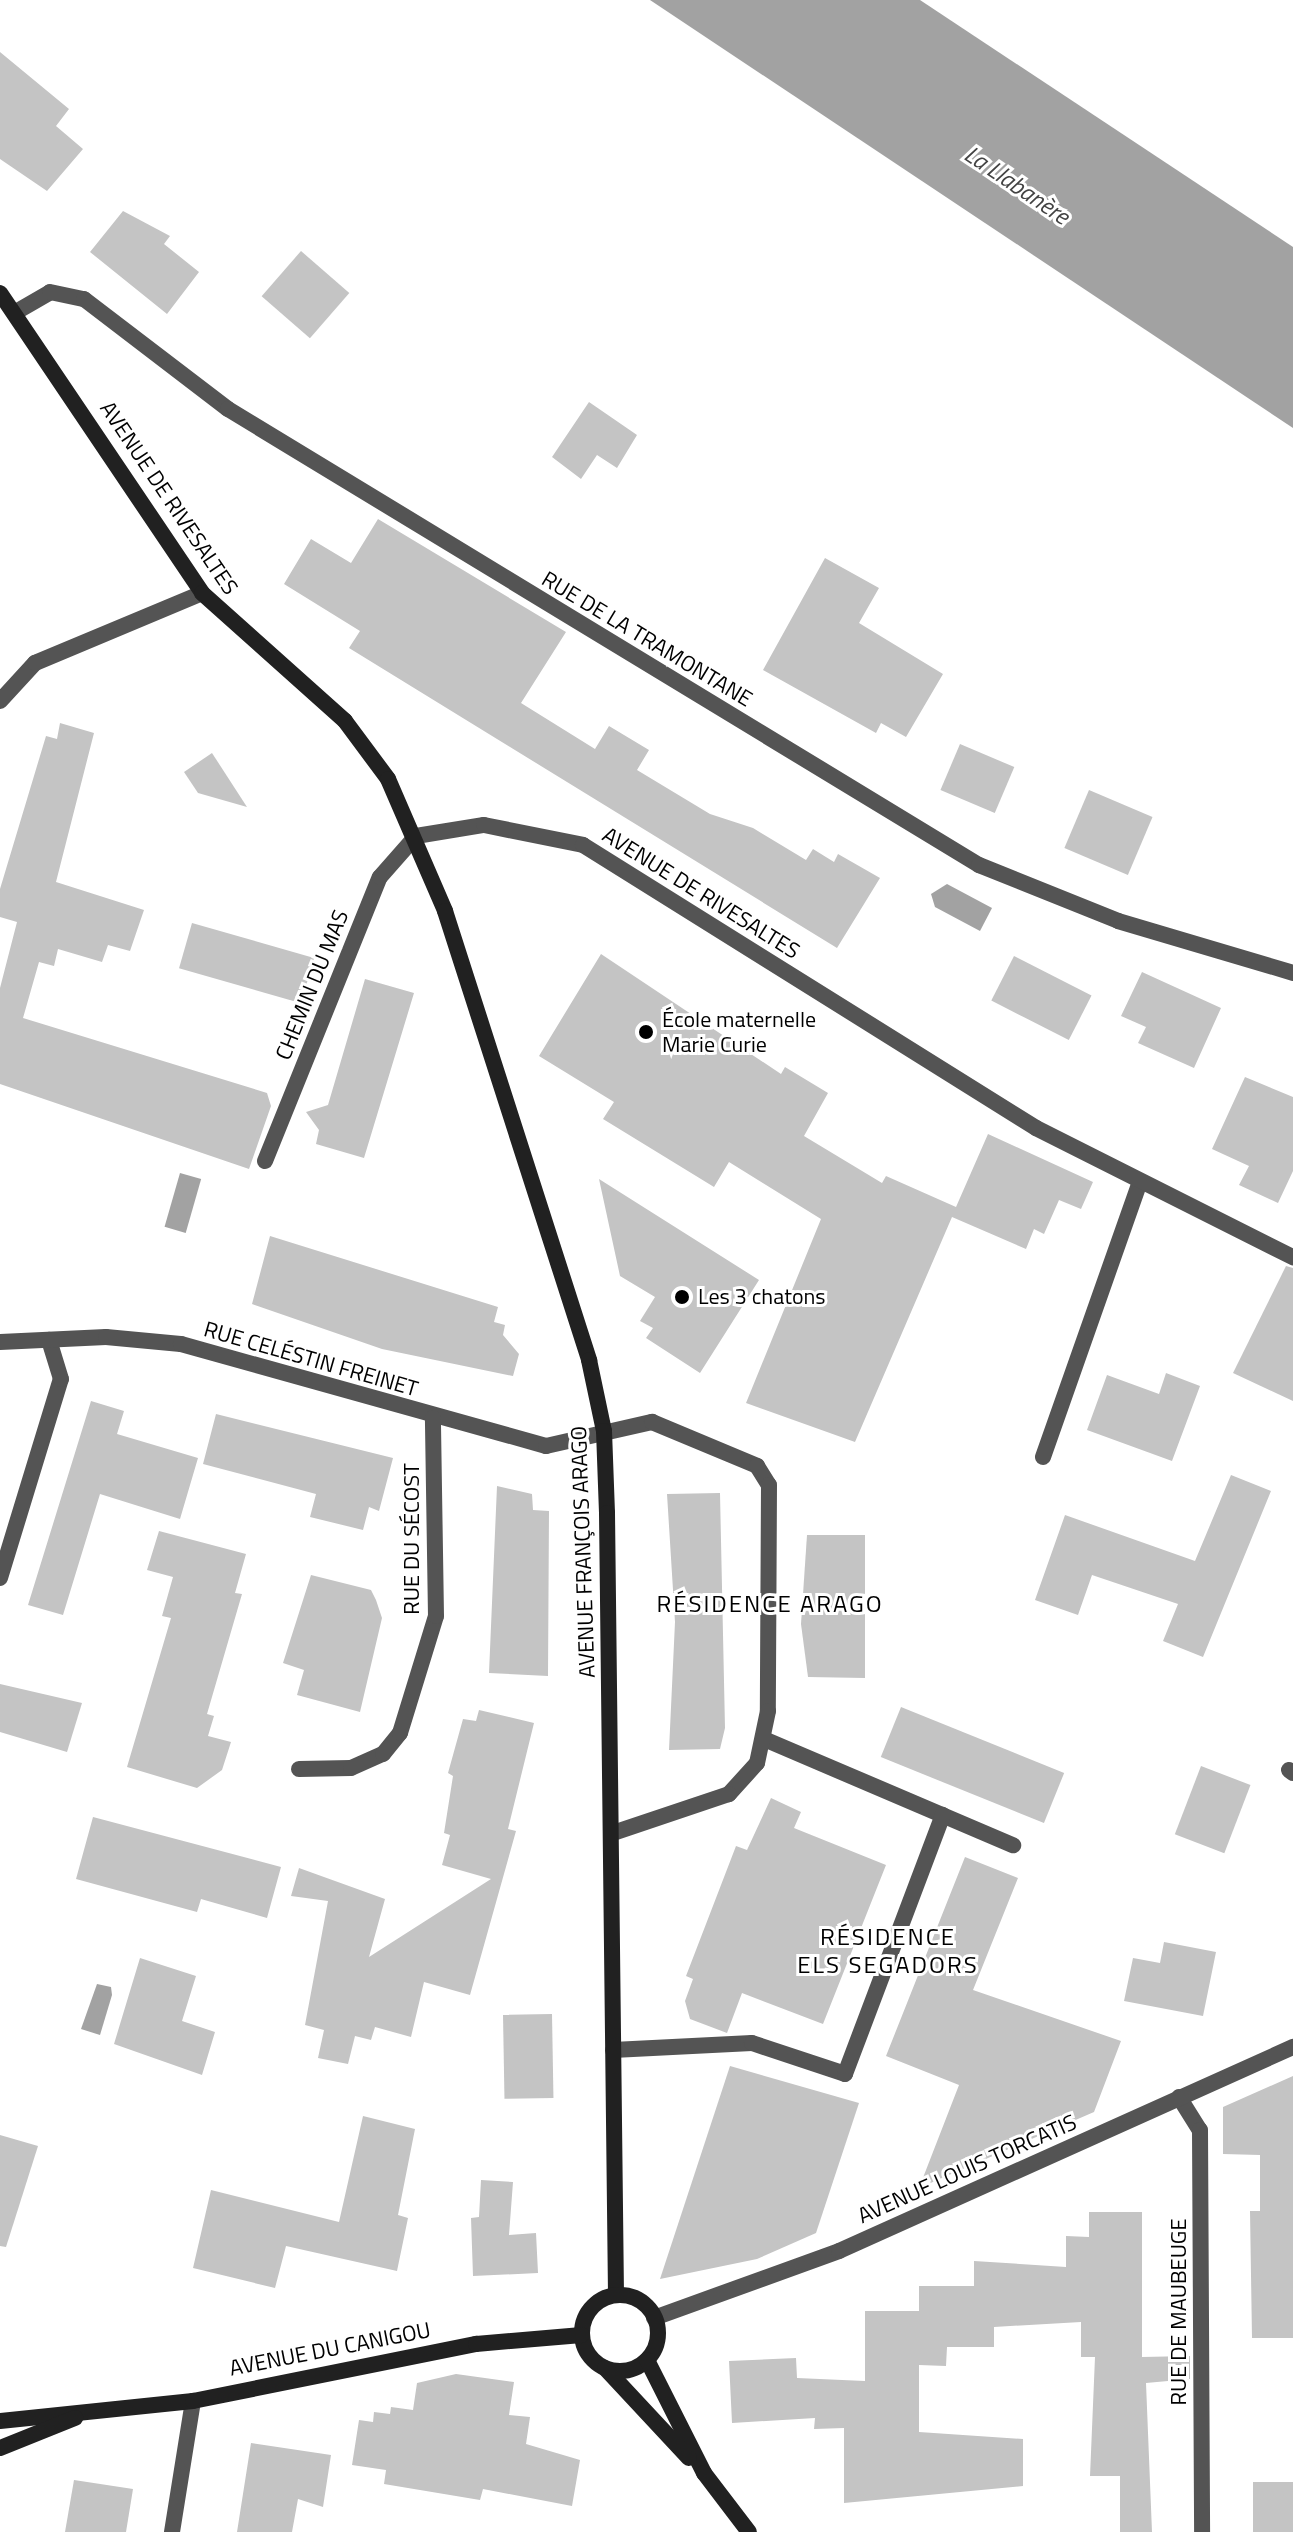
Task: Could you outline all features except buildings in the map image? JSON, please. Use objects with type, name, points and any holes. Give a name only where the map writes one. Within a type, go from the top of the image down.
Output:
[{"type":"main road","name":"AVENUE DE RIVESALTES","points":[[0,293],[16,312],[202,593],[345,721],[388,779],[416,836]]},
{"type":"main road","name":"AVENUE FRANÇOIS ARAGO","points":[[416,836],[589,1360],[604,1431],[613,1833],[616,2295]]},
{"type":"main road","points":[[605,2368],[635,2369],[647,2360],[657,2346],[654,2318],[636,2297],[616,2295],[598,2302],[582,2335],[605,2368],[704,2473],[749,2532]]},
{"type":"main road","name":"AVENUE DU CANIGOU","points":[[0,2421],[193,2401],[476,2344],[582,2335]]},
{"type":"main road","points":[[647,2360],[704,2473]]},
{"type":"main road","name":"AVENUE DU CANIGOU","points":[[0,2448],[88,2413]]},
{"type":"street","name":"RUE DE LA TRAMONTANE","points":[[16,312],[50,292],[84,299],[228,409],[979,865],[1118,921],[1293,973]]},
{"type":"street","points":[[0,701],[35,663],[202,593]]},
{"type":"street","name":"AVENUE DE RIVESALTES","points":[[416,836],[484,825],[583,845],[1036,1128],[1293,1257]]},
{"type":"street","name":"CHEMIN DU MAS","points":[[265,1161],[380,877],[416,836]]},
{"type":"street","points":[[1043,1457],[1140,1182]]},
{"type":"street","points":[[0,1578],[61,1379],[49,1340]]},
{"type":"street","name":"RUE CELÉSTIN FREINET","points":[[0,1342],[49,1340],[181,1344],[433,1418],[546,1446],[652,1422],[757,1466],[769,1485],[764,1739]]},
{"type":"street","name":"RUE DU SÉCOST","points":[[299,1769],[351,1768],[383,1754],[400,1733],[436,1616],[433,1418]]},
{"type":"street","points":[[613,1833],[729,1794],[757,1763],[764,1739],[1013,1845]]},
{"type":"street","points":[[613,2050],[752,2043],[845,2074],[943,1815]]},
{"type":"street","name":"AVENUE LOUIS TORCATIS","points":[[654,2318],[839,2251],[1293,2047]]},
{"type":"street","name":"RUE DE MAUBEUGE","points":[[1179,2097],[1200,2130],[1202,2532]]},
{"type":"street","points":[[172,2532],[193,2401]]},
{"type":"water","name":"La Llabanère","points":[[650,0],[920,0],[1293,247],[1293,428]]},
{"type":"water","points":[[947,884],[992,908],[980,931],[935,907],[931,894]]},
{"type":"water","points":[[180,1173],[201,1179],[186,1233],[165,1227]]},
{"type":"water","points":[[97,1984],[111,1987],[112,1995],[100,2035],[81,2029]]},
{"type":"place","name":"École maternelle Marie Curie","points":[[646,1032]]},
{"type":"place","name":"Les 3 chatons","points":[[682,1297]]},
{"type":"district","name":"RÉSIDENCE ARAGO","points":[[770,1604]]},
{"type":"district","name":"RÉSIDENCE ELS SEGADORS","points":[[888,1951]]}]
